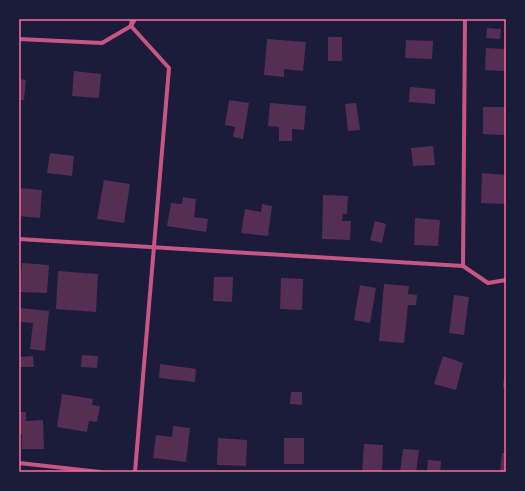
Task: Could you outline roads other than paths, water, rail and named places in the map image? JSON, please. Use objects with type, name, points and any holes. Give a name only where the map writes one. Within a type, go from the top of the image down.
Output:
[{"type":"street","points":[[130,26],[132,19]]},
{"type":"street","points":[[19,39],[102,43],[130,26],[136,19]]},
{"type":"street","points":[[463,266],[465,19]]},
{"type":"street","points":[[130,26],[169,68],[135,472]]},
{"type":"street","points":[[19,239],[463,266],[488,283],[506,280]]},
{"type":"street","points":[[19,462],[100,472]]}]
